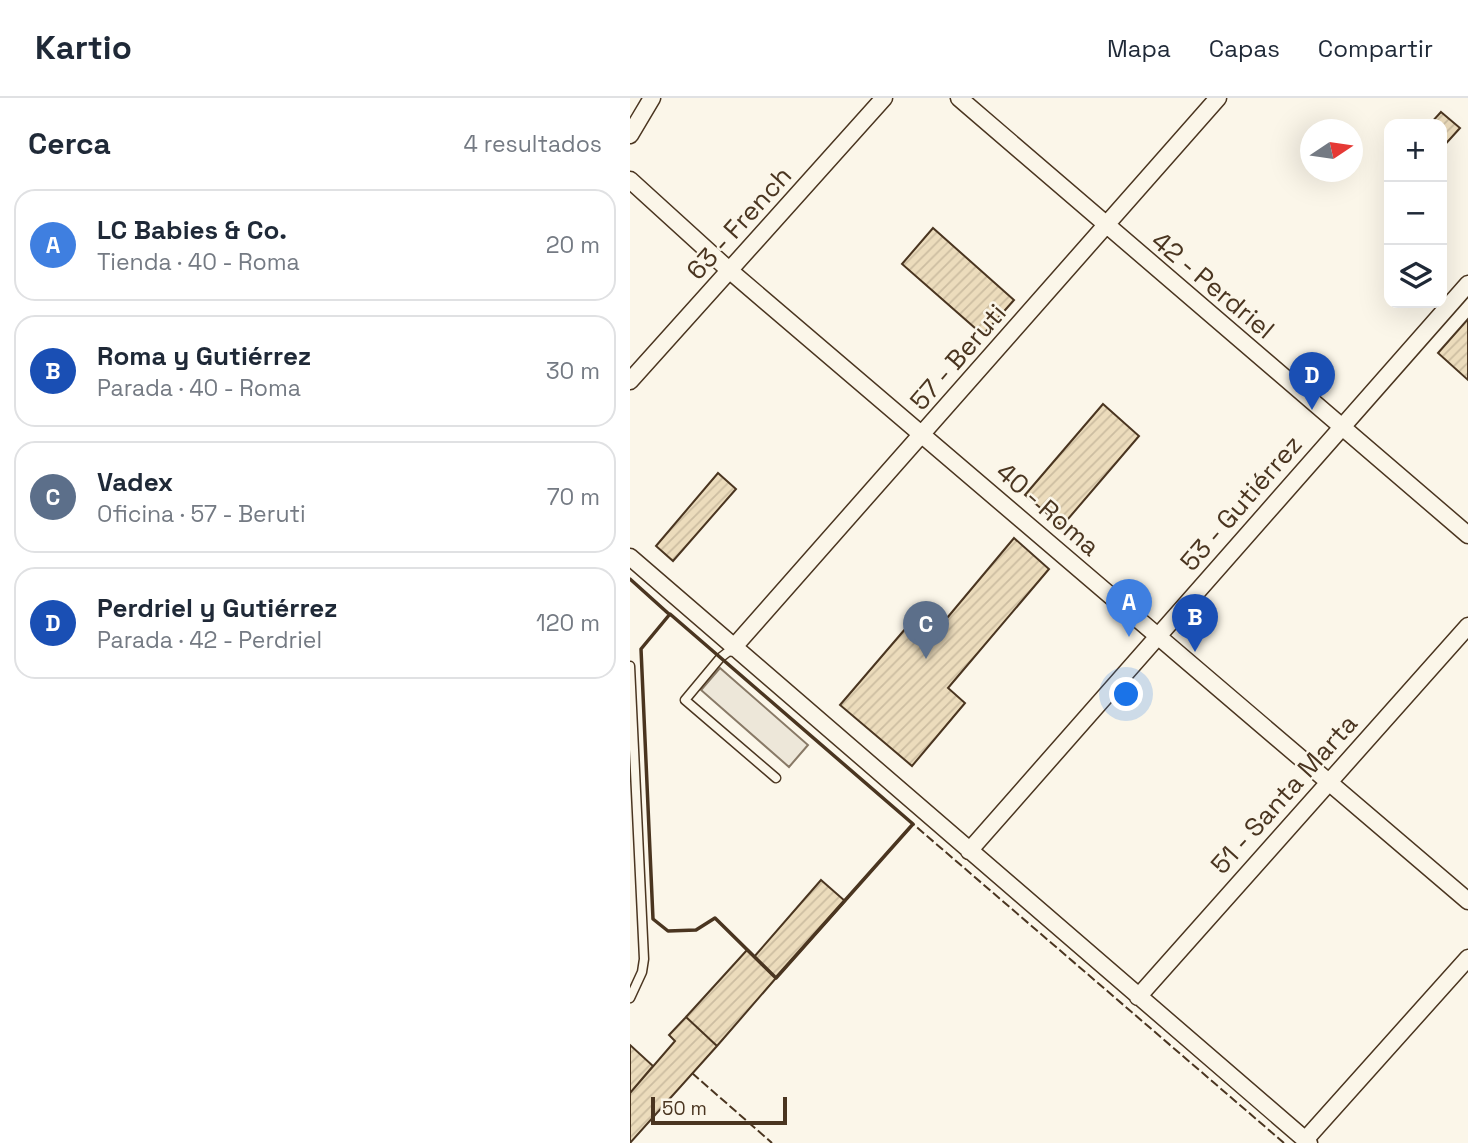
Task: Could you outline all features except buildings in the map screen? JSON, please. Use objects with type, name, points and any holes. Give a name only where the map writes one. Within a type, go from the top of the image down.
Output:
[{"type":"street","points":[[630,135],[652,98]]},
{"type":"street","name":"63 - French","points":[[630,381],[884,98]]},
{"type":"street","name":"42 - Perdriel","points":[[959,98],[1106,227],[1342,425],[1468,535]]},
{"type":"street","name":"57 - Beruti","points":[[733,648],[1218,98]]},
{"type":"street","name":"40 - Roma","points":[[630,180],[729,270],[1468,901]]},
{"type":"street","name":"53 - Gutiérrez","points":[[969,851],[1468,284]]},
{"type":"street","points":[[630,557],[1307,1141],[1468,958]]},
{"type":"street","name":"51 - Santa Marta","points":[[1138,997],[1327,781],[1468,626]]},
{"type":"lane","points":[[733,648],[720,658],[685,700],[776,778]]},
{"type":"lane","points":[[630,666],[644,959],[642,972],[630,998]]},
{"type":"shaded area","points":[[720,668],[808,745],[789,767],[701,690]]},
{"type":"fence","points":[[842,904],[913,824],[1284,1143]]},
{"type":"fence","points":[[692,1073],[772,1143]]},
{"type":"wall","points":[[630,579],[670,615]]},
{"type":"wall","points":[[670,614],[913,824],[776,978],[715,918],[696,930],[668,931],[653,919],[641,649],[670,614]]},
{"type":"place","name":"Perdriel y Gutiérrez","points":[[1312,410]]},
{"type":"place","name":"LC Babies & Co.","points":[[1129,637]]},
{"type":"place","name":"Roma y Gutiérrez","points":[[1195,652]]},
{"type":"place","name":"Vadex","points":[[926,659]]}]
